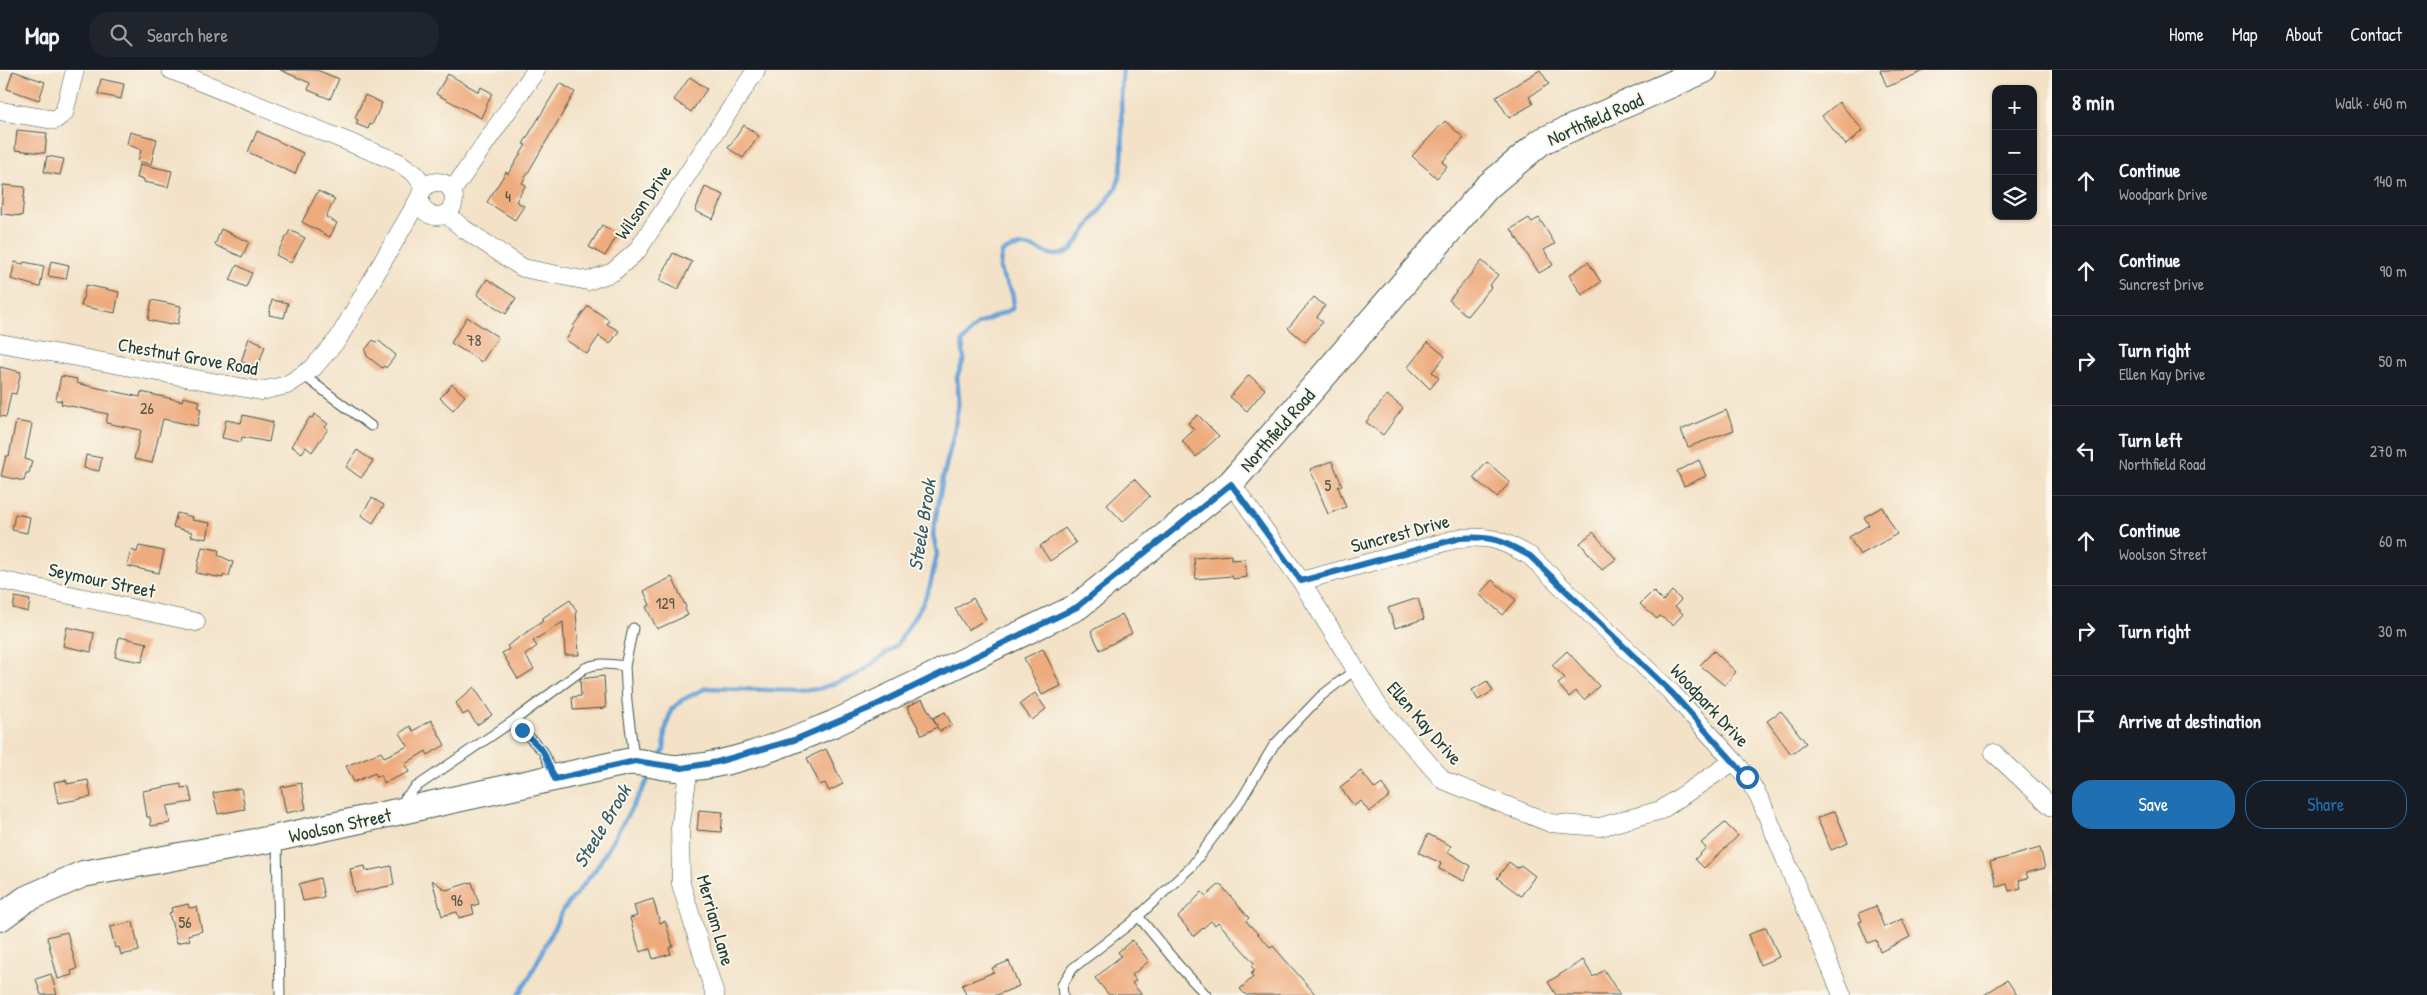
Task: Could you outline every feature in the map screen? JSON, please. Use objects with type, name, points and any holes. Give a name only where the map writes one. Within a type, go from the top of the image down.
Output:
[{"type":"street","points":[[0,111],[55,120],[64,113],[75,70]]},
{"type":"street","points":[[171,70],[398,162],[415,174],[423,192],[423,209],[428,214],[440,216],[446,214],[454,204],[452,191],[445,184],[439,182],[423,192]]},
{"type":"street","points":[[452,191],[536,70]]},
{"type":"street","name":"Wilson Drive","points":[[446,214],[464,229],[523,268],[588,281],[613,272],[637,251],[756,70]]},
{"type":"street","name":"Northfield Road","points":[[662,764],[737,758],[794,740],[833,724],[1077,607],[1231,484],[1487,187],[1542,142],[1704,70]]},
{"type":"street","name":"Chestnut Grove Road","points":[[0,343],[261,391],[287,385],[313,368],[338,340],[423,192]]},
{"type":"street","name":"Ellen Kay Drive","points":[[1231,484],[1301,581],[1379,708],[1443,780],[1550,823],[1600,827],[1661,810],[1734,761]]},
{"type":"street","name":"Suncrest Drive","points":[[1301,581],[1460,538],[1486,536],[1510,544]]},
{"type":"street","name":"Woodpark Drive","points":[[1510,544],[1530,556],[1673,694],[1747,777],[1761,801],[1842,995]]},
{"type":"street","name":"Seymour Street","points":[[0,580],[196,622]]},
{"type":"street","points":[[1994,753],[2052,807]]},
{"type":"street","name":"Woolson Street","points":[[0,918],[26,898],[83,874],[277,838],[555,779],[662,764]]},
{"type":"street","name":"Merriam Lane","points":[[662,764],[680,828],[681,884],[715,995]]},
{"type":"lane","points":[[303,375],[371,426]]},
{"type":"lane","points":[[634,628],[625,666],[627,702],[662,764]]},
{"type":"lane","points":[[406,811],[405,798],[416,787],[516,719],[585,668],[594,664],[605,663],[625,666]]},
{"type":"lane","points":[[1063,995],[1062,985],[1073,968],[1138,916],[1191,867],[1240,800],[1274,745],[1321,696],[1356,669]]},
{"type":"lane","points":[[516,719],[522,730],[543,751],[555,779]]},
{"type":"lane","points":[[277,838],[280,995]]},
{"type":"lane","points":[[1138,916],[1206,995]]},
{"type":"building","points":[[280,70],[317,70],[339,79],[330,99],[308,90],[310,83]]},
{"type":"building","points":[[1540,70],[1549,84],[1529,97],[1533,104],[1509,118],[1496,97]]},
{"type":"building","points":[[1880,70],[1926,70],[1887,87]]},
{"type":"building","points":[[13,71],[45,82],[39,100],[7,89]]},
{"type":"building","points":[[448,74],[479,92],[481,87],[492,93],[481,118],[436,94]]},
{"type":"building","points":[[690,77],[707,89],[691,112],[674,100]]},
{"type":"building","points":[[101,79],[124,84],[121,99],[98,94]]},
{"type":"building","points":[[560,83],[575,92],[522,183],[526,185],[516,201],[524,206],[515,220],[487,202],[506,172],[508,174],[526,145],[523,144]]},
{"type":"building","points":[[365,95],[382,103],[372,125],[370,124],[368,129],[356,124],[358,120],[355,118]]},
{"type":"building","points":[[1839,102],[1863,130],[1846,145],[1822,116]]},
{"type":"building","points":[[1445,121],[1464,138],[1442,162],[1447,166],[1437,178],[1412,156]]},
{"type":"building","points":[[744,125],[759,136],[743,158],[728,148]]},
{"type":"building","points":[[17,130],[47,133],[45,153],[15,150]]},
{"type":"building","points":[[257,131],[303,153],[295,174],[248,152]]},
{"type":"building","points":[[130,132],[157,139],[151,164],[138,161],[141,150],[127,144]]},
{"type":"building","points":[[47,156],[64,159],[60,175],[44,172]]},
{"type":"building","points":[[140,164],[172,171],[168,187],[144,182],[144,179],[137,178]]},
{"type":"building","points":[[3,185],[25,187],[22,216],[1,214]]},
{"type":"building","points":[[705,187],[724,195],[713,219],[695,211]]},
{"type":"building","points":[[318,191],[335,199],[326,217],[337,223],[330,237],[302,222]]},
{"type":"building","points":[[1529,218],[1532,222],[1539,218],[1555,244],[1544,250],[1553,265],[1539,273],[1511,229]]},
{"type":"building","points":[[602,225],[618,234],[605,256],[589,247]]},
{"type":"building","points":[[221,229],[249,242],[242,257],[215,245]]},
{"type":"building","points":[[290,230],[305,238],[291,263],[276,255]]},
{"type":"building","points":[[673,253],[692,262],[678,290],[659,281]]},
{"type":"building","points":[[51,261],[69,265],[66,279],[48,276]]},
{"type":"building","points":[[1482,261],[1498,275],[1489,286],[1491,287],[1467,316],[1449,300]]},
{"type":"building","points":[[15,262],[44,266],[40,287],[11,279]]},
{"type":"building","points":[[1588,262],[1601,282],[1582,295],[1569,275]]},
{"type":"building","points":[[237,265],[252,273],[246,287],[230,280]]},
{"type":"building","points":[[487,279],[516,298],[506,314],[477,295]]},
{"type":"building","points":[[86,285],[119,292],[115,313],[81,306]]},
{"type":"building","points":[[1314,297],[1325,306],[1317,317],[1323,322],[1305,342],[1288,328]]},
{"type":"building","points":[[152,300],[181,306],[178,324],[172,323],[170,325],[148,320]]},
{"type":"building","points":[[272,300],[288,303],[284,318],[269,315]]},
{"type":"building","points":[[588,306],[609,320],[607,324],[619,331],[610,344],[599,336],[587,354],[566,340],[573,326]]},
{"type":"building","points":[[467,317],[498,337],[482,362],[451,343]]},
{"type":"building","points":[[249,338],[265,346],[258,367],[241,362]]},
{"type":"building","points":[[373,340],[379,341],[396,355],[386,368],[384,366],[382,368],[367,356],[365,350]]},
{"type":"building","points":[[1428,342],[1445,356],[1432,372],[1439,378],[1430,389],[1408,367]]},
{"type":"building","points":[[0,367],[21,372],[16,394],[11,393],[6,417],[0,416]]},
{"type":"building","points":[[1249,375],[1265,389],[1247,411],[1230,397]]},
{"type":"building","points":[[61,376],[77,379],[76,383],[140,397],[141,392],[182,401],[183,397],[200,401],[198,408],[201,409],[197,426],[163,419],[152,463],[134,459],[141,430],[106,423],[108,414],[61,404],[62,401],[56,400]]},
{"type":"building","points":[[452,384],[465,396],[453,410],[440,398]]},
{"type":"building","points":[[1387,395],[1403,408],[1383,435],[1366,422]]},
{"type":"building","points":[[1726,410],[1734,430],[1688,447],[1681,430]]},
{"type":"building","points":[[315,414],[328,424],[325,427],[328,429],[312,452],[306,447],[302,453],[291,446],[310,417],[312,418]]},
{"type":"building","points":[[243,415],[273,422],[269,442],[242,437],[241,442],[222,438],[226,420],[241,423]]},
{"type":"building","points":[[1198,415],[1219,436],[1196,457],[1182,441],[1194,430],[1188,423]]},
{"type":"building","points":[[16,421],[32,424],[25,459],[32,461],[29,473],[26,473],[24,481],[1,476],[6,456],[9,456]]},
{"type":"building","points":[[357,450],[373,461],[361,478],[346,467]]},
{"type":"building","points":[[86,455],[102,458],[99,471],[84,468]]},
{"type":"building","points":[[1699,460],[1706,476],[1684,486],[1677,471]]},
{"type":"building","points":[[1332,461],[1342,485],[1338,487],[1346,507],[1328,514],[1310,469]]},
{"type":"building","points":[[1487,462],[1510,482],[1497,497],[1473,478]]},
{"type":"building","points":[[1134,479],[1150,496],[1123,522],[1107,505]]},
{"type":"building","points":[[372,498],[384,505],[373,523],[361,515]]},
{"type":"building","points":[[1882,507],[1897,534],[1860,555],[1849,537],[1869,525],[1864,517]]},
{"type":"building","points":[[177,513],[193,517],[192,520],[210,523],[207,539],[191,536],[192,532],[173,527]]},
{"type":"building","points":[[15,514],[30,517],[27,533],[12,530]]},
{"type":"building","points":[[1065,528],[1076,543],[1050,561],[1040,546]]},
{"type":"building","points":[[1593,532],[1616,559],[1602,570],[1580,543]]},
{"type":"building","points":[[139,546],[164,551],[159,573],[127,566],[131,550],[137,552]]},
{"type":"building","points":[[202,547],[219,550],[218,555],[233,562],[229,576],[223,575],[223,578],[196,573]]},
{"type":"building","points":[[1231,555],[1231,560],[1245,559],[1247,577],[1233,579],[1232,576],[1196,579],[1194,558]]},
{"type":"building","points":[[672,577],[688,615],[657,629],[646,607],[650,605],[644,591]]},
{"type":"building","points":[[1492,580],[1516,600],[1503,615],[1479,594]]},
{"type":"building","points":[[1653,591],[1663,601],[1672,591],[1681,600],[1675,606],[1683,614],[1673,625],[1660,616],[1657,619],[1640,604]]},
{"type":"building","points":[[15,597],[30,600],[28,612],[13,608]]},
{"type":"building","points":[[973,598],[986,619],[968,630],[955,609]]},
{"type":"building","points":[[1418,598],[1424,619],[1395,628],[1388,608]]},
{"type":"building","points":[[570,600],[576,610],[579,655],[565,655],[563,622],[533,641],[537,646],[525,655],[534,669],[518,679],[502,653],[509,649],[507,646],[543,621],[541,619]]},
{"type":"building","points":[[1122,614],[1132,633],[1100,650],[1091,631]]},
{"type":"building","points":[[67,627],[94,633],[91,652],[63,646]]},
{"type":"building","points":[[119,637],[147,643],[142,662],[115,657]]},
{"type":"building","points":[[1043,649],[1061,686],[1042,695],[1024,658]]},
{"type":"building","points":[[1567,651],[1599,686],[1584,700],[1576,691],[1569,697],[1558,684],[1565,678],[1552,665]]},
{"type":"building","points":[[1714,651],[1736,672],[1724,685],[1700,665]]},
{"type":"building","points":[[604,676],[606,708],[573,710],[572,697],[581,696],[580,679]]},
{"type":"building","points":[[1487,681],[1493,691],[1478,700],[1472,690]]},
{"type":"building","points":[[474,687],[492,715],[477,725],[468,712],[463,715],[456,703]]},
{"type":"building","points":[[1035,693],[1046,709],[1032,720],[1020,704]]},
{"type":"building","points":[[922,699],[937,726],[933,718],[945,712],[952,725],[940,731],[937,727],[922,735],[907,707]]},
{"type":"building","points":[[1781,711],[1806,743],[1791,754],[1767,721]]},
{"type":"building","points":[[431,720],[445,745],[428,755],[426,751],[405,764],[409,772],[384,783],[381,775],[377,777],[375,773],[354,782],[346,766],[381,752],[384,757],[408,746],[400,733],[410,726],[413,731]]},
{"type":"building","points":[[826,749],[843,784],[829,791],[825,783],[820,785],[807,758]]},
{"type":"building","points":[[1361,771],[1375,789],[1382,784],[1390,796],[1369,812],[1361,801],[1354,806],[1340,787]]},
{"type":"building","points":[[66,780],[67,784],[88,780],[91,797],[58,803],[54,782]]},
{"type":"building","points":[[301,783],[306,809],[286,813],[281,787]]},
{"type":"building","points":[[181,784],[181,788],[189,787],[192,802],[167,806],[170,823],[151,826],[150,817],[147,817],[143,791]]},
{"type":"building","points":[[241,788],[245,809],[218,814],[213,793]]},
{"type":"building","points":[[699,810],[723,812],[721,832],[697,830]]},
{"type":"building","points":[[1835,811],[1848,843],[1831,850],[1817,818]]},
{"type":"building","points":[[1725,823],[1738,836],[1704,868],[1695,859],[1706,848],[1701,843]]},
{"type":"building","points":[[1428,834],[1451,846],[1448,852],[1471,866],[1464,881],[1439,869],[1441,863],[1419,853]]},
{"type":"building","points":[[2040,848],[2045,868],[2026,873],[2028,878],[2019,880],[2021,888],[2009,891],[2007,884],[1997,887],[1990,862]]},
{"type":"building","points":[[1509,862],[1517,868],[1522,866],[1535,876],[1521,896],[1497,878]]},
{"type":"building","points":[[365,866],[366,871],[391,866],[394,885],[355,893],[350,869]]},
{"type":"building","points":[[320,878],[324,897],[303,901],[299,884]]},
{"type":"building","points":[[432,880],[446,890],[472,882],[479,904],[472,906],[474,914],[459,918],[457,912],[442,916]]},
{"type":"building","points":[[1220,884],[1249,918],[1246,921],[1271,948],[1273,946],[1316,995],[1246,995],[1240,989],[1253,977],[1251,974],[1255,970],[1251,966],[1254,963],[1218,922],[1215,925],[1211,921],[1194,936],[1178,917],[1202,892],[1206,896]]},
{"type":"building","points":[[653,899],[660,923],[665,921],[673,946],[669,948],[671,954],[653,959],[650,949],[640,952],[630,918],[637,916],[634,905]]},
{"type":"building","points":[[188,904],[189,908],[197,907],[202,931],[188,935],[190,940],[177,943],[169,913],[172,912],[171,908]]},
{"type":"building","points":[[1876,906],[1884,927],[1902,919],[1910,937],[1880,952],[1876,940],[1868,943],[1859,922],[1862,921],[1859,913]]},
{"type":"building","points":[[133,922],[139,951],[121,955],[119,947],[115,948],[110,927]]},
{"type":"building","points":[[1766,927],[1779,957],[1760,965],[1748,935]]},
{"type":"building","points":[[67,932],[77,969],[71,971],[72,975],[58,979],[47,937]]},
{"type":"building","points":[[1132,940],[1149,961],[1132,975],[1136,980],[1132,983],[1142,995],[1109,995],[1095,978],[1121,956],[1118,952]]},
{"type":"building","points":[[1583,960],[1593,977],[1604,970],[1620,995],[1556,995],[1548,982]]},
{"type":"building","points":[[1009,961],[1019,986],[997,995],[966,995],[962,985],[994,972],[992,968]]},
{"type":"building","points":[[51,974],[57,995],[41,995],[36,979]]},
{"type":"building","points":[[2007,980],[2017,995],[1984,995]]},
{"type":"waterway","name":"Steele Brook","points":[[660,757],[664,750],[665,731],[671,710],[682,700],[706,688],[798,691],[818,689],[856,676],[897,645],[923,603],[930,586],[937,554],[933,534],[959,400],[957,377],[964,359],[962,342],[978,324],[1012,309],[1013,296],[1001,274],[1002,252],[1022,246],[1052,255],[1065,253],[1072,249],[1116,188],[1120,174],[1123,145],[1121,100],[1123,70]]},
{"type":"waterway","name":"Steele Brook","points":[[518,995],[528,980],[563,910],[596,869],[652,773]]},
{"type":"route","points":[[522,730],[543,751],[555,779],[635,761],[648,761],[674,768],[689,767],[737,758],[794,740],[870,708],[1077,607],[1231,484],[1301,581],[1460,538],[1486,536],[1510,544],[1530,556],[1673,694],[1747,777]]}]
